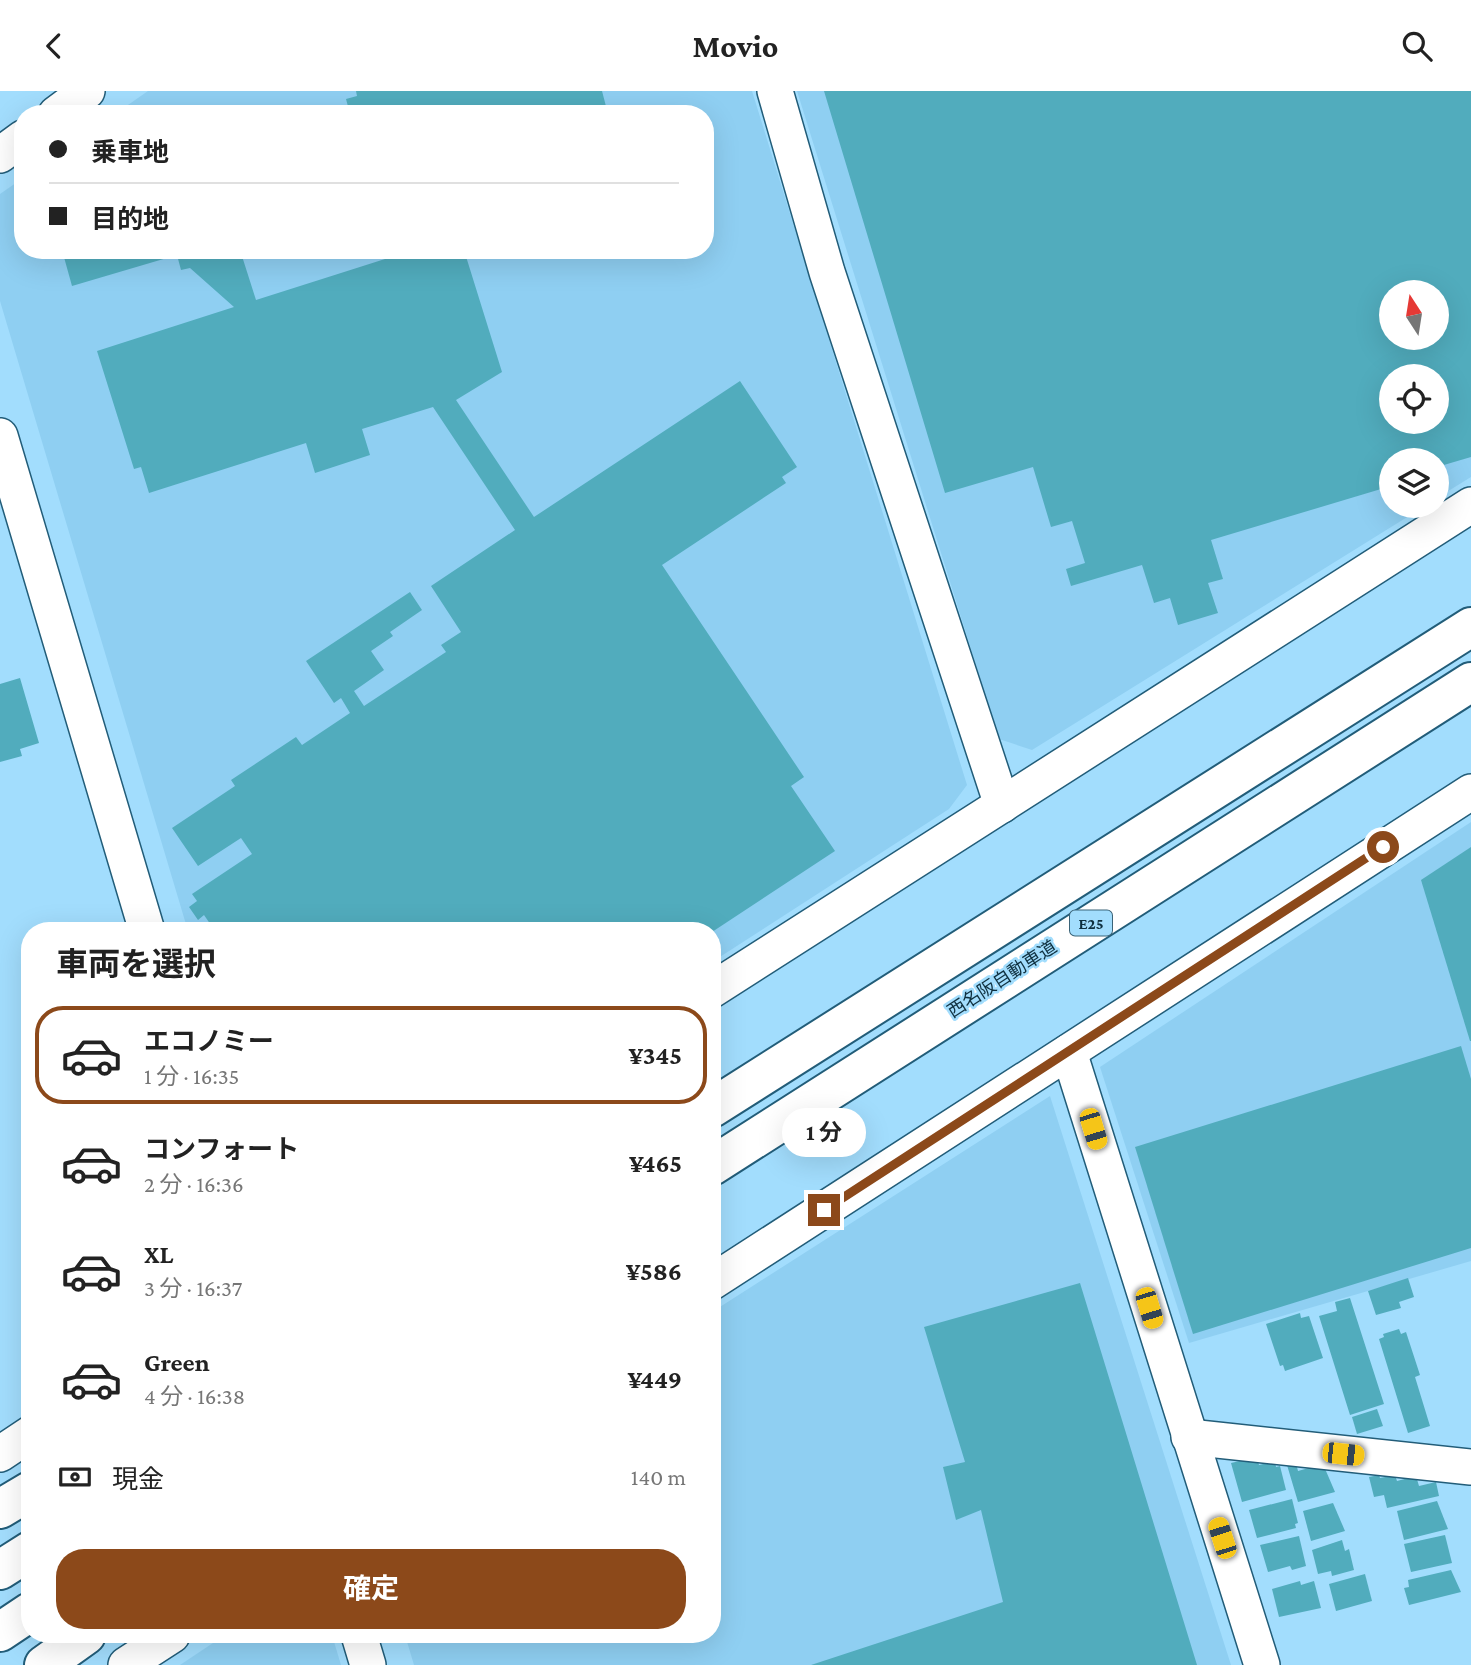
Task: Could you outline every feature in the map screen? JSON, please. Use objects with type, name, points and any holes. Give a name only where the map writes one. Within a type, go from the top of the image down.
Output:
[{"type":"highway","name":"E25","points":[[721,1102],[1471,627]]},
{"type":"highway","name":"西名阪自動車道","points":[[721,1160],[1471,682]]},
{"type":"highway","points":[[721,1087],[888,988],[971,944]]},
{"type":"highway","points":[[0,1509],[21,1496]]},
{"type":"highway","points":[[0,1570],[21,1557]]},
{"type":"highway","points":[[0,1632],[21,1618]]},
{"type":"highway","points":[[44,1665],[75,1643]]},
{"type":"street","points":[[68,105],[87,91]]},
{"type":"street","points":[[775,91],[827,272],[1002,805]]},
{"type":"street","points":[[0,436],[144,922]]},
{"type":"street","points":[[721,984],[1471,505]]},
{"type":"street","points":[[721,1276],[1471,792]]},
{"type":"street","points":[[1069,1052],[1262,1665]]},
{"type":"street","points":[[1189,1437],[1471,1467]]},
{"type":"street","points":[[0,1454],[21,1440]]},
{"type":"street","points":[[126,1665],[160,1643]]},
{"type":"street","points":[[361,1643],[368,1665]]},
{"type":"shaded area","points":[[148,91],[752,91],[967,785],[949,809],[721,956],[721,922],[185,922],[0,301],[0,194],[14,184],[14,259],[714,259],[714,105],[128,105]]},
{"type":"shaded area","points":[[797,91],[1471,91],[1471,477],[1449,491],[1449,448],[1379,448],[1379,518],[1406,518],[1032,750],[999,739]]},
{"type":"shaded area","points":[[1471,822],[1471,1261],[1189,1343],[1100,1067]]},
{"type":"shaded area","points":[[1050,1096],[1231,1665],[414,1665],[407,1643],[721,1643],[721,1306]]},
{"type":"shaded area","points":[[213,1643],[334,1643],[341,1665],[180,1665]]},
{"type":"building","points":[[356,91],[602,91],[606,105],[348,105],[346,99],[357,96]]},
{"type":"building","points":[[824,91],[1471,91],[1471,457],[1449,463],[1449,448],[1379,448],[1379,490],[1211,540],[1223,579],[1208,583],[1218,613],[1178,625],[1170,598],[1154,603],[1142,565],[1071,586],[1066,569],[1085,563],[1072,521],[1051,527],[1033,467],[945,493]]},
{"type":"building","points":[[64,259],[163,259],[72,286]]},
{"type":"building","points":[[178,259],[243,259],[256,300],[385,259],[467,259],[502,372],[456,400],[534,517],[740,381],[797,467],[782,477],[786,483],[662,565],[804,777],[791,786],[835,851],[721,926],[721,922],[209,922],[204,915],[198,920],[189,907],[197,901],[192,894],[252,854],[241,838],[198,866],[172,828],[235,786],[231,780],[296,737],[302,745],[350,713],[341,698],[334,703],[306,661],[410,592],[422,610],[390,632],[393,636],[371,651],[384,670],[354,691],[364,706],[446,652],[441,645],[461,632],[431,586],[515,530],[433,407],[362,429],[370,455],[315,473],[306,443],[149,493],[141,467],[134,469],[97,351],[234,307],[190,268],[181,270]]},
{"type":"building","points":[[20,678],[39,743],[20,749],[22,756],[0,762],[0,684]]},
{"type":"building","points":[[1471,847],[1471,1041],[1470,1041],[1421,880]]},
{"type":"building","points":[[1461,1046],[1471,1079],[1471,1248],[1193,1334],[1135,1147]]},
{"type":"building","points":[[1408,1278],[1414,1297],[1399,1302],[1401,1308],[1376,1315],[1368,1291]]},
{"type":"building","points":[[1080,1283],[1197,1665],[811,1665],[1003,1602],[981,1510],[956,1520],[943,1467],[965,1462],[924,1327]]},
{"type":"building","points":[[1350,1298],[1384,1404],[1350,1415],[1319,1316],[1337,1311],[1335,1302]]},
{"type":"building","points":[[1300,1313],[1301,1318],[1309,1316],[1323,1358],[1285,1371],[1283,1365],[1280,1366],[1266,1324]]},
{"type":"building","points":[[1399,1329],[1401,1334],[1406,1332],[1420,1375],[1415,1377],[1430,1426],[1408,1433],[1379,1339],[1384,1337],[1383,1334]]},
{"type":"building","points":[[1377,1409],[1383,1426],[1357,1434],[1352,1417]]},
{"type":"building","points":[[1257,1457],[1259,1465],[1275,1461],[1276,1467],[1280,1466],[1286,1490],[1242,1502],[1231,1463]]},
{"type":"building","points":[[1296,1463],[1298,1471],[1323,1464],[1335,1492],[1298,1502],[1287,1465]]},
{"type":"building","points":[[1379,1475],[1380,1478],[1395,1475],[1397,1481],[1416,1476],[1419,1486],[1436,1482],[1439,1496],[1387,1508],[1384,1495],[1374,1497],[1369,1477]]},
{"type":"building","points":[[1292,1499],[1298,1523],[1295,1524],[1296,1528],[1257,1538],[1249,1510]]},
{"type":"building","points":[[1437,1501],[1448,1529],[1404,1540],[1397,1511]]},
{"type":"building","points":[[1333,1503],[1345,1531],[1311,1541],[1303,1511]]},
{"type":"building","points":[[1445,1535],[1452,1563],[1411,1572],[1404,1544]]},
{"type":"building","points":[[1299,1536],[1306,1566],[1292,1570],[1290,1566],[1268,1572],[1260,1545]]},
{"type":"building","points":[[1342,1540],[1345,1551],[1349,1549],[1354,1570],[1332,1576],[1331,1571],[1318,1574],[1312,1550]]},
{"type":"building","points":[[1451,1570],[1461,1592],[1409,1605],[1404,1588],[1409,1587],[1408,1580]]},
{"type":"building","points":[[1365,1574],[1372,1601],[1336,1611],[1329,1584]]},
{"type":"building","points":[[1300,1581],[1301,1585],[1314,1581],[1321,1608],[1279,1617],[1272,1589]]},
{"type":"route","points":[[824,1210],[1383,847]]}]
